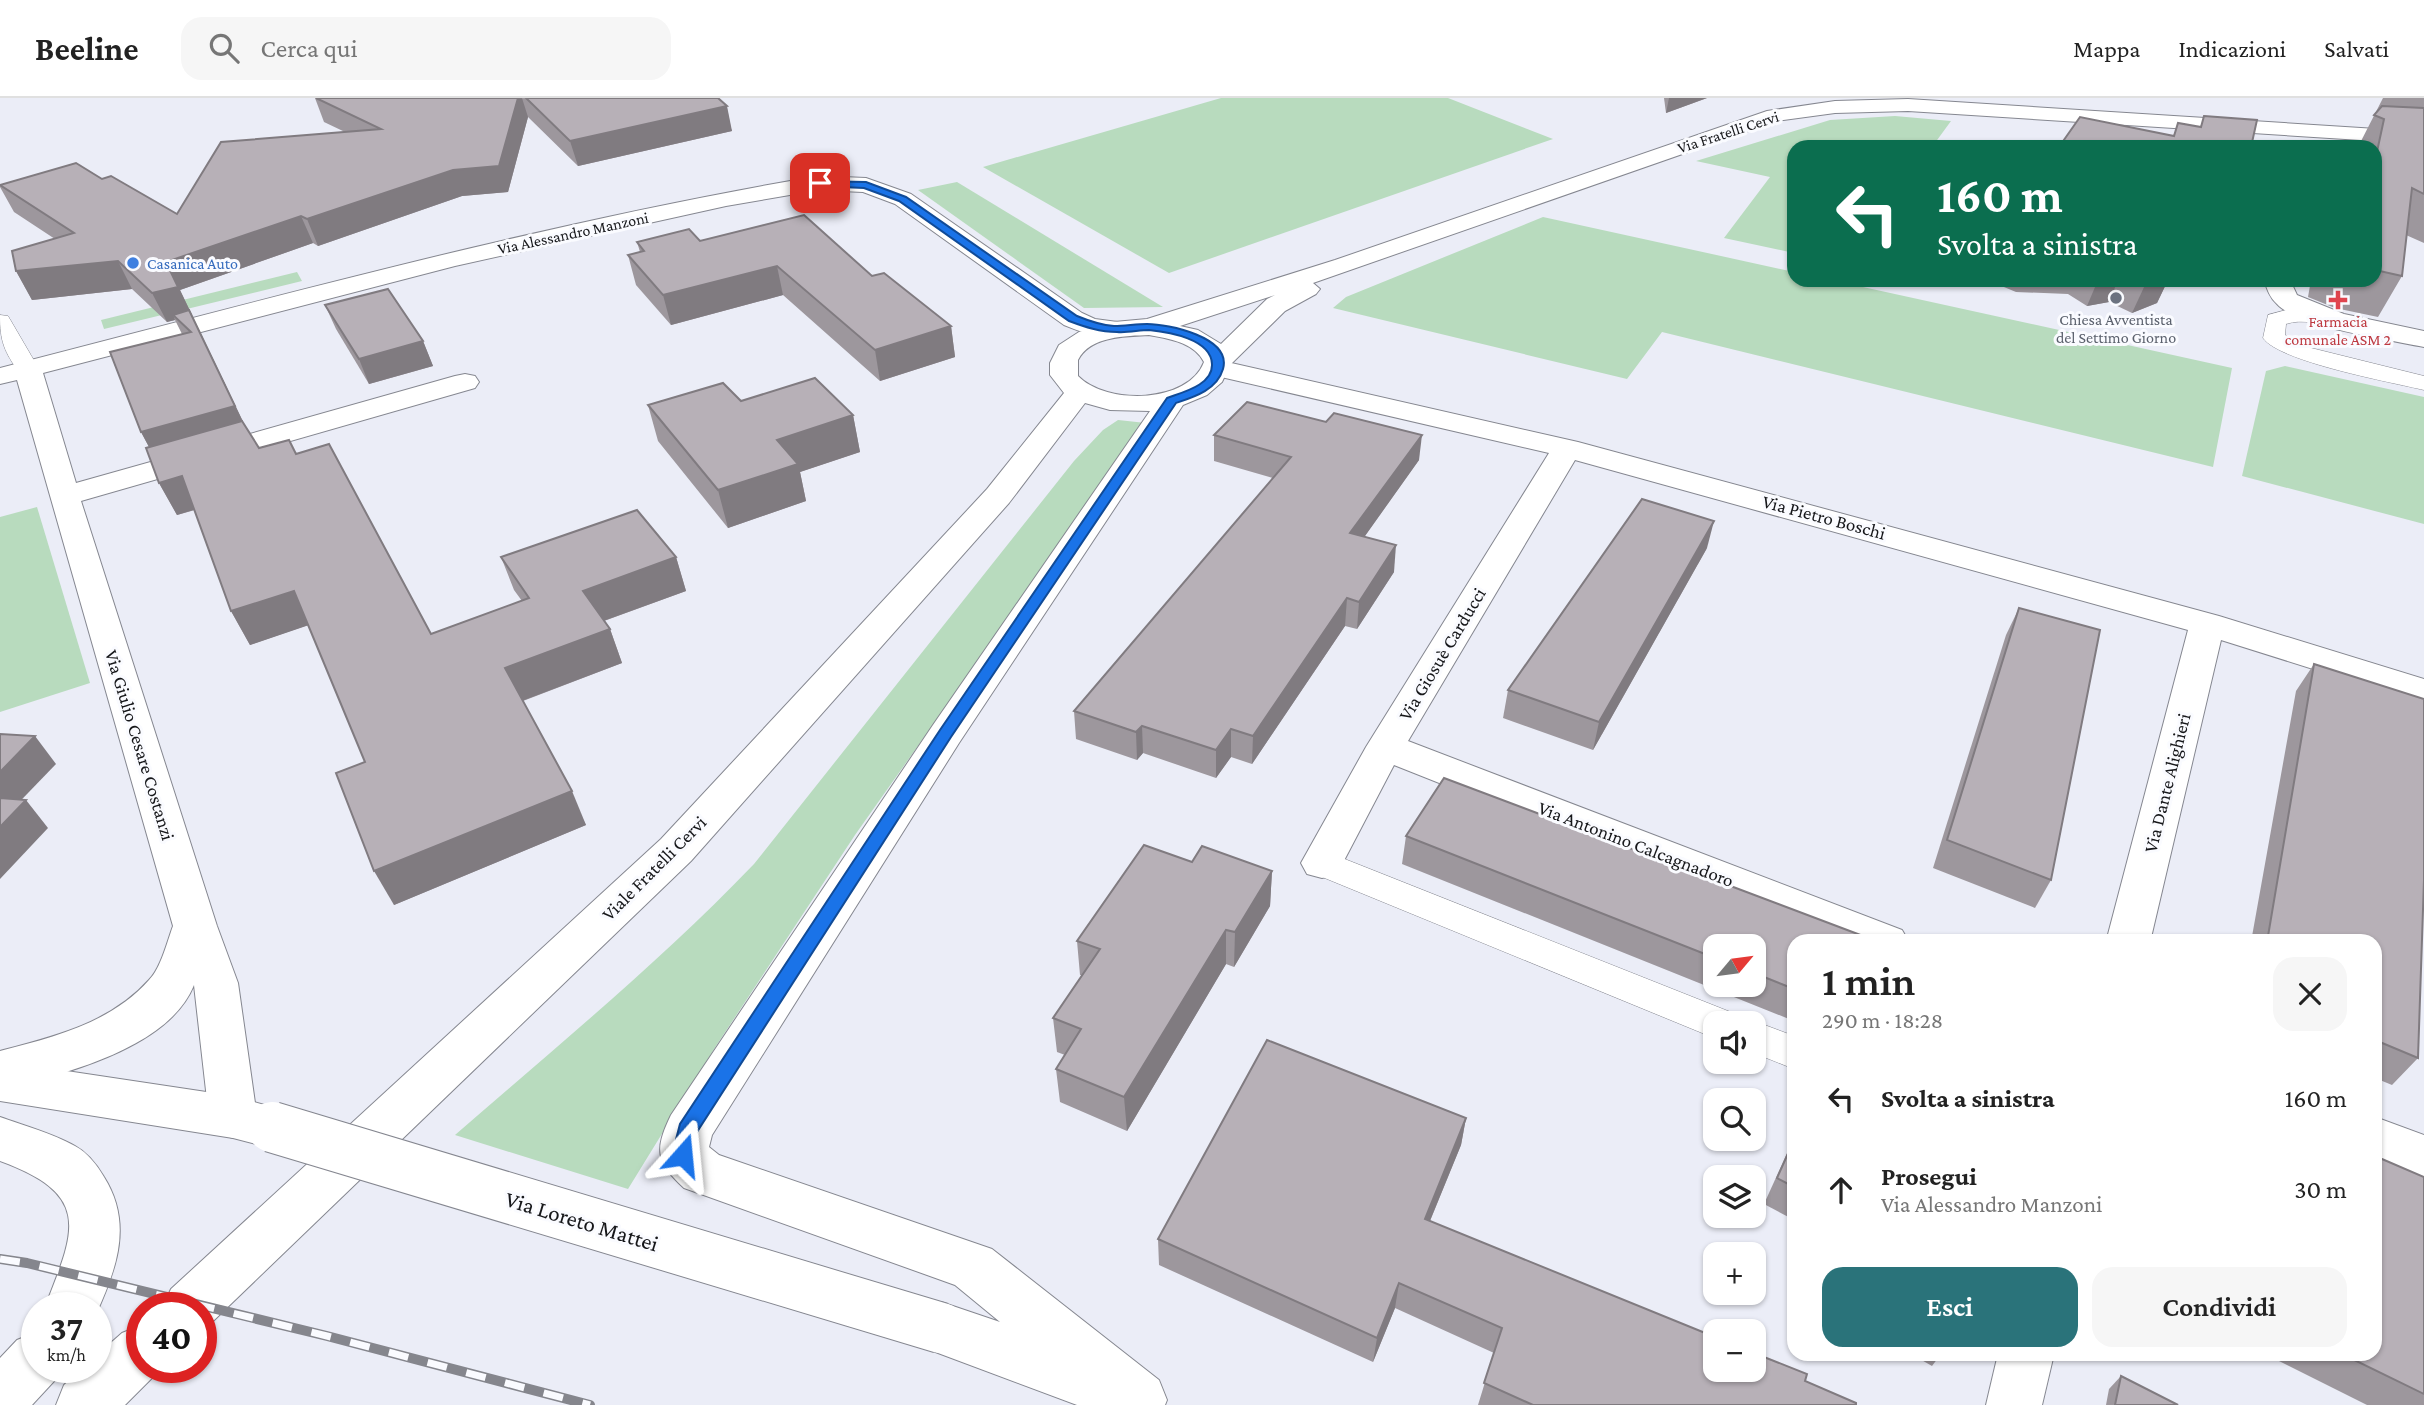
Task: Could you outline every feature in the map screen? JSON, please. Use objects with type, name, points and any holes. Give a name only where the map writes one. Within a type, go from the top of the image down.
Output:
[{"type":"street","name":"Via Fratelli Cervi","points":[[1149,327],[1345,265],[1774,115],[1800,110],[1908,105],[2324,140],[2424,138]]},
{"type":"street","name":"Via Alessandro Manzoni","points":[[14,372],[452,259],[726,199],[820,183],[866,185],[903,199],[1073,318],[1090,326],[1116,329]]},
{"type":"street","name":"Via Fratelli Cervi","points":[[1172,400],[1195,392],[1211,381],[1218,365],[1276,305],[1345,265]]},
{"type":"street","points":[[2279,287],[2282,295],[2291,303],[2329,317],[2424,339]]},
{"type":"street","points":[[1172,400],[1147,404],[1099,399],[1080,391],[1067,380],[1061,368],[1065,355],[1085,340],[1116,329],[1149,327],[1192,336],[1208,345],[1217,356],[1218,365]]},
{"type":"street","name":"Via Pietro Boschi","points":[[1218,365],[1567,448],[2207,624],[2424,692]]},
{"type":"street","name":"Via Giulio Cesare Costanzi","points":[[14,372],[64,496],[195,926],[216,983],[253,1122]]},
{"type":"street","points":[[64,496],[466,382]]},
{"type":"street","name":"Viale Fratelli Cervi","points":[[206,1292],[676,850],[998,496],[1080,391]]},
{"type":"street","points":[[1146,1403],[973,1267],[702,1172],[683,1155],[688,1130],[946,734],[1172,400]]},
{"type":"street","name":"Via Giosuè Carducci","points":[[1321,863],[1385,747],[1567,448]]},
{"type":"street","name":"Via Dante Alighieri","points":[[2130,934],[2207,624]]},
{"type":"street","name":"Via Antonino Calcagnadoro","points":[[1385,747],[1866,934]]},
{"type":"street","points":[[0,1071],[78,1050],[131,1023],[169,990],[195,926]]},
{"type":"street","name":"Via Loreto Mattei","points":[[0,1081],[253,1122],[941,1328],[1146,1403]]},
{"type":"street","points":[[0,1139],[63,1165],[89,1194],[96,1224],[95,1250],[78,1292]]},
{"type":"street","points":[[2382,1141],[2424,1158]]},
{"type":"street","points":[[2014,1405],[2024,1361]]},
{"type":"street","points":[[84,1405],[126,1367]]},
{"type":"street","points":[[0,1398],[21,1376]]},
{"type":"lane","points":[[2329,317],[2294,314],[2276,320],[2274,338],[2295,351],[2424,383]]},
{"type":"lane","name":"Via Giulio Cesare Costanzi","points":[[0,321],[14,372]]},
{"type":"lane","points":[[1321,863],[1703,1017]]},
{"type":"lane","points":[[1766,1042],[1787,1051]]},
{"type":"green space","points":[[1221,98],[1448,98],[1553,139],[1169,273],[983,167]]},
{"type":"green space","points":[[1895,116],[1951,121],[1937,140],[1787,140],[1787,252],[1724,238],[1770,177],[1696,161],[1830,120]]},
{"type":"green space","points":[[957,182],[1163,307],[1084,308],[918,190]]},
{"type":"green space","points":[[1543,217],[1787,270],[1787,287],[1863,287],[2232,368],[2213,467],[1662,332],[1627,379],[1333,308],[1346,297]]},
{"type":"green space","points":[[297,272],[302,281],[104,329],[101,320]]},
{"type":"green space","points":[[2285,366],[2424,397],[2424,524],[2242,476],[2266,371]]},
{"type":"green space","points":[[1118,420],[1146,423],[855,835],[716,1046],[628,1189],[455,1135],[645,969],[754,864],[1074,461],[1103,430]]},
{"type":"green space","points":[[37,507],[90,683],[0,712],[0,517]]},
{"type":"building","points":[[316,98],[518,98],[499,166],[453,170],[307,219],[301,216],[166,262],[178,287],[152,293],[118,261],[16,271],[12,251],[74,233],[0,185],[76,163],[102,179],[111,176],[177,214],[221,142],[381,129]]},
{"type":"building","points":[[526,98],[718,98],[727,106],[570,141]]},
{"type":"building","points":[[2382,106],[2424,108],[2424,194],[2412,188],[2402,276],[2382,272],[2382,140],[2380,140],[2384,119],[2374,115]]},
{"type":"building","points":[[2204,116],[2257,120],[2253,140],[2064,140],[2080,117],[2174,136],[2178,123],[2201,127]]},
{"type":"building","points":[[804,215],[872,276],[884,273],[951,326],[875,350],[777,266],[663,295],[628,255],[644,251],[637,242],[689,229],[700,241]]},
{"type":"building","points":[[388,289],[423,341],[359,359],[325,305]]},
{"type":"building","points":[[189,310],[235,406],[141,432],[110,352],[191,332],[173,315]]},
{"type":"building","points":[[815,378],[853,415],[777,440],[798,464],[718,490],[648,405],[723,383],[741,401]]},
{"type":"building","points":[[1247,402],[1326,422],[1334,413],[1422,435],[1350,533],[1396,545],[1359,602],[1347,598],[1253,736],[1231,729],[1216,750],[1142,726],[1136,732],[1074,711],[1291,457],[1214,435]]},
{"type":"building","points":[[242,421],[259,448],[289,440],[296,454],[329,444],[431,634],[529,598],[501,557],[637,510],[676,557],[583,591],[610,629],[505,668],[572,791],[374,871],[336,773],[365,762],[294,591],[231,611],[182,476],[159,483],[146,448]]},
{"type":"building","points":[[1642,499],[1714,521],[1599,722],[1508,690]]},
{"type":"building","points":[[2019,608],[2100,630],[2051,880],[1947,840]]},
{"type":"building","points":[[2314,664],[2424,699],[2424,880],[2418,1058],[2382,1043],[2382,934],[2268,934]]},
{"type":"building","points":[[0,734],[35,736],[0,772]]},
{"type":"building","points":[[1444,778],[1858,934],[1787,934],[1787,986],[1766,978],[1766,934],[1703,934],[1703,953],[1406,836]]},
{"type":"building","points":[[0,798],[26,800],[0,827]]},
{"type":"building","points":[[1144,845],[1192,862],[1202,846],[1272,871],[1235,932],[1226,930],[1124,1097],[1056,1069],[1081,1029],[1053,1018],[1100,949],[1077,941]]},
{"type":"building","points":[[1267,1040],[1466,1118],[1425,1219],[1703,1332],[1703,1382],[1766,1382],[1766,1358],[1807,1374],[1805,1381],[1856,1405],[1533,1405],[1484,1383],[1502,1328],[1399,1283],[1377,1338],[1158,1239]]},
{"type":"building","points":[[1787,1156],[1787,1183],[1777,1178]]},
{"type":"building","points":[[2382,1159],[2424,1177],[2424,1394],[2356,1361],[2382,1361]]},
{"type":"building","points":[[2121,1376],[2178,1405],[2115,1405]]},
{"type":"railway","points":[[0,1259],[27,1263],[327,1336],[590,1405]]},
{"type":"place","name":"Casanica Auto","points":[[133,263]]},
{"type":"place","name":"Chiesa Avventista del Settimo Giorno","points":[[2116,298]]},
{"type":"place","name":"Farmacia comunale ASM 2","points":[[2338,300]]},
{"type":"route","points":[[683,1155],[688,1130],[946,734],[1172,400],[1195,392],[1211,381],[1218,368],[1217,356],[1208,345],[1192,336],[1149,327],[1116,329],[1090,326],[1073,318],[903,199],[866,185],[820,183]]}]
